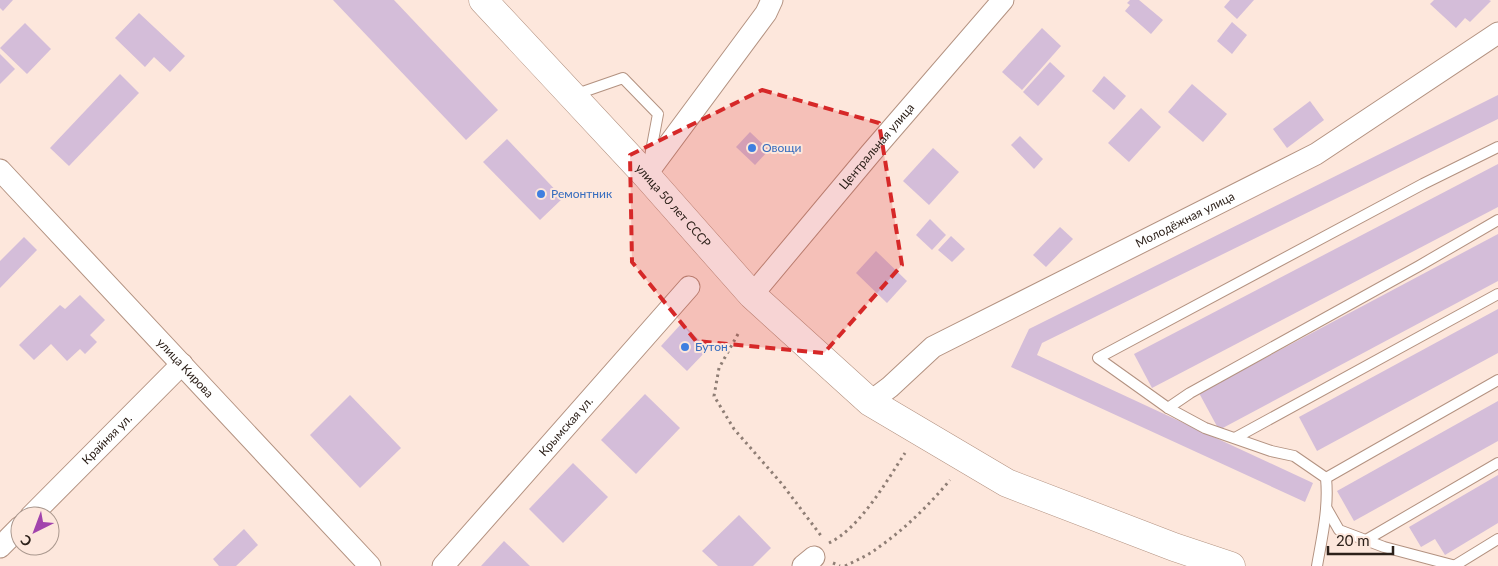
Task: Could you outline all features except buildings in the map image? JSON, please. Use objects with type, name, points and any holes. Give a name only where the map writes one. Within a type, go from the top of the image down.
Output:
[{"type":"main road","name":"улица 50 лет СССР","points":[[483,0],[646,175],[752,295],[870,402],[1007,483],[1174,547],[1231,566]]},
{"type":"street","points":[[646,175],[766,13],[772,0]]},
{"type":"street","name":"Центральная улица","points":[[752,295],[870,154],[1003,0]]},
{"type":"street","name":"Молодёжная улица","points":[[870,402],[890,387],[933,347],[1316,154],[1498,32]]},
{"type":"street","name":"улица Кирова","points":[[0,170],[370,566]]},
{"type":"street","name":"Крымская ул.","points":[[443,566],[690,287]]},
{"type":"street","name":"Крайняя ул.","points":[[41,506],[182,364]]},
{"type":"street","points":[[0,547],[10,537]]},
{"type":"lane","points":[[572,96],[623,78],[658,114],[646,175]]},
{"type":"lane","points":[[1317,566],[1327,509],[1326,478],[1294,456],[1271,451],[1204,428],[1168,408],[1098,358],[1423,184],[1498,147]]},
{"type":"lane","points":[[1168,408],[1190,393],[1498,220]]},
{"type":"lane","points":[[1235,438],[1498,294]]},
{"type":"lane","points":[[1326,478],[1498,380]]},
{"type":"lane","points":[[1366,540],[1498,462]]},
{"type":"lane","points":[[1327,509],[1339,530],[1384,547],[1455,566],[1498,540]]},
{"type":"path","points":[[738,334],[719,368],[714,396],[734,429],[782,484],[827,544],[840,537],[871,504],[905,453]]},
{"type":"path","points":[[845,566],[878,548],[896,534],[933,500],[950,480]]},
{"type":"highlighted area","points":[[762,90],[879,123],[902,265],[824,353],[696,341],[632,262],[630,155]]},
{"type":"place","name":"Овощи","points":[[752,148]]},
{"type":"place","name":"Ремонтник","points":[[541,194]]},
{"type":"place","name":"Бутон","points":[[685,347]]}]
